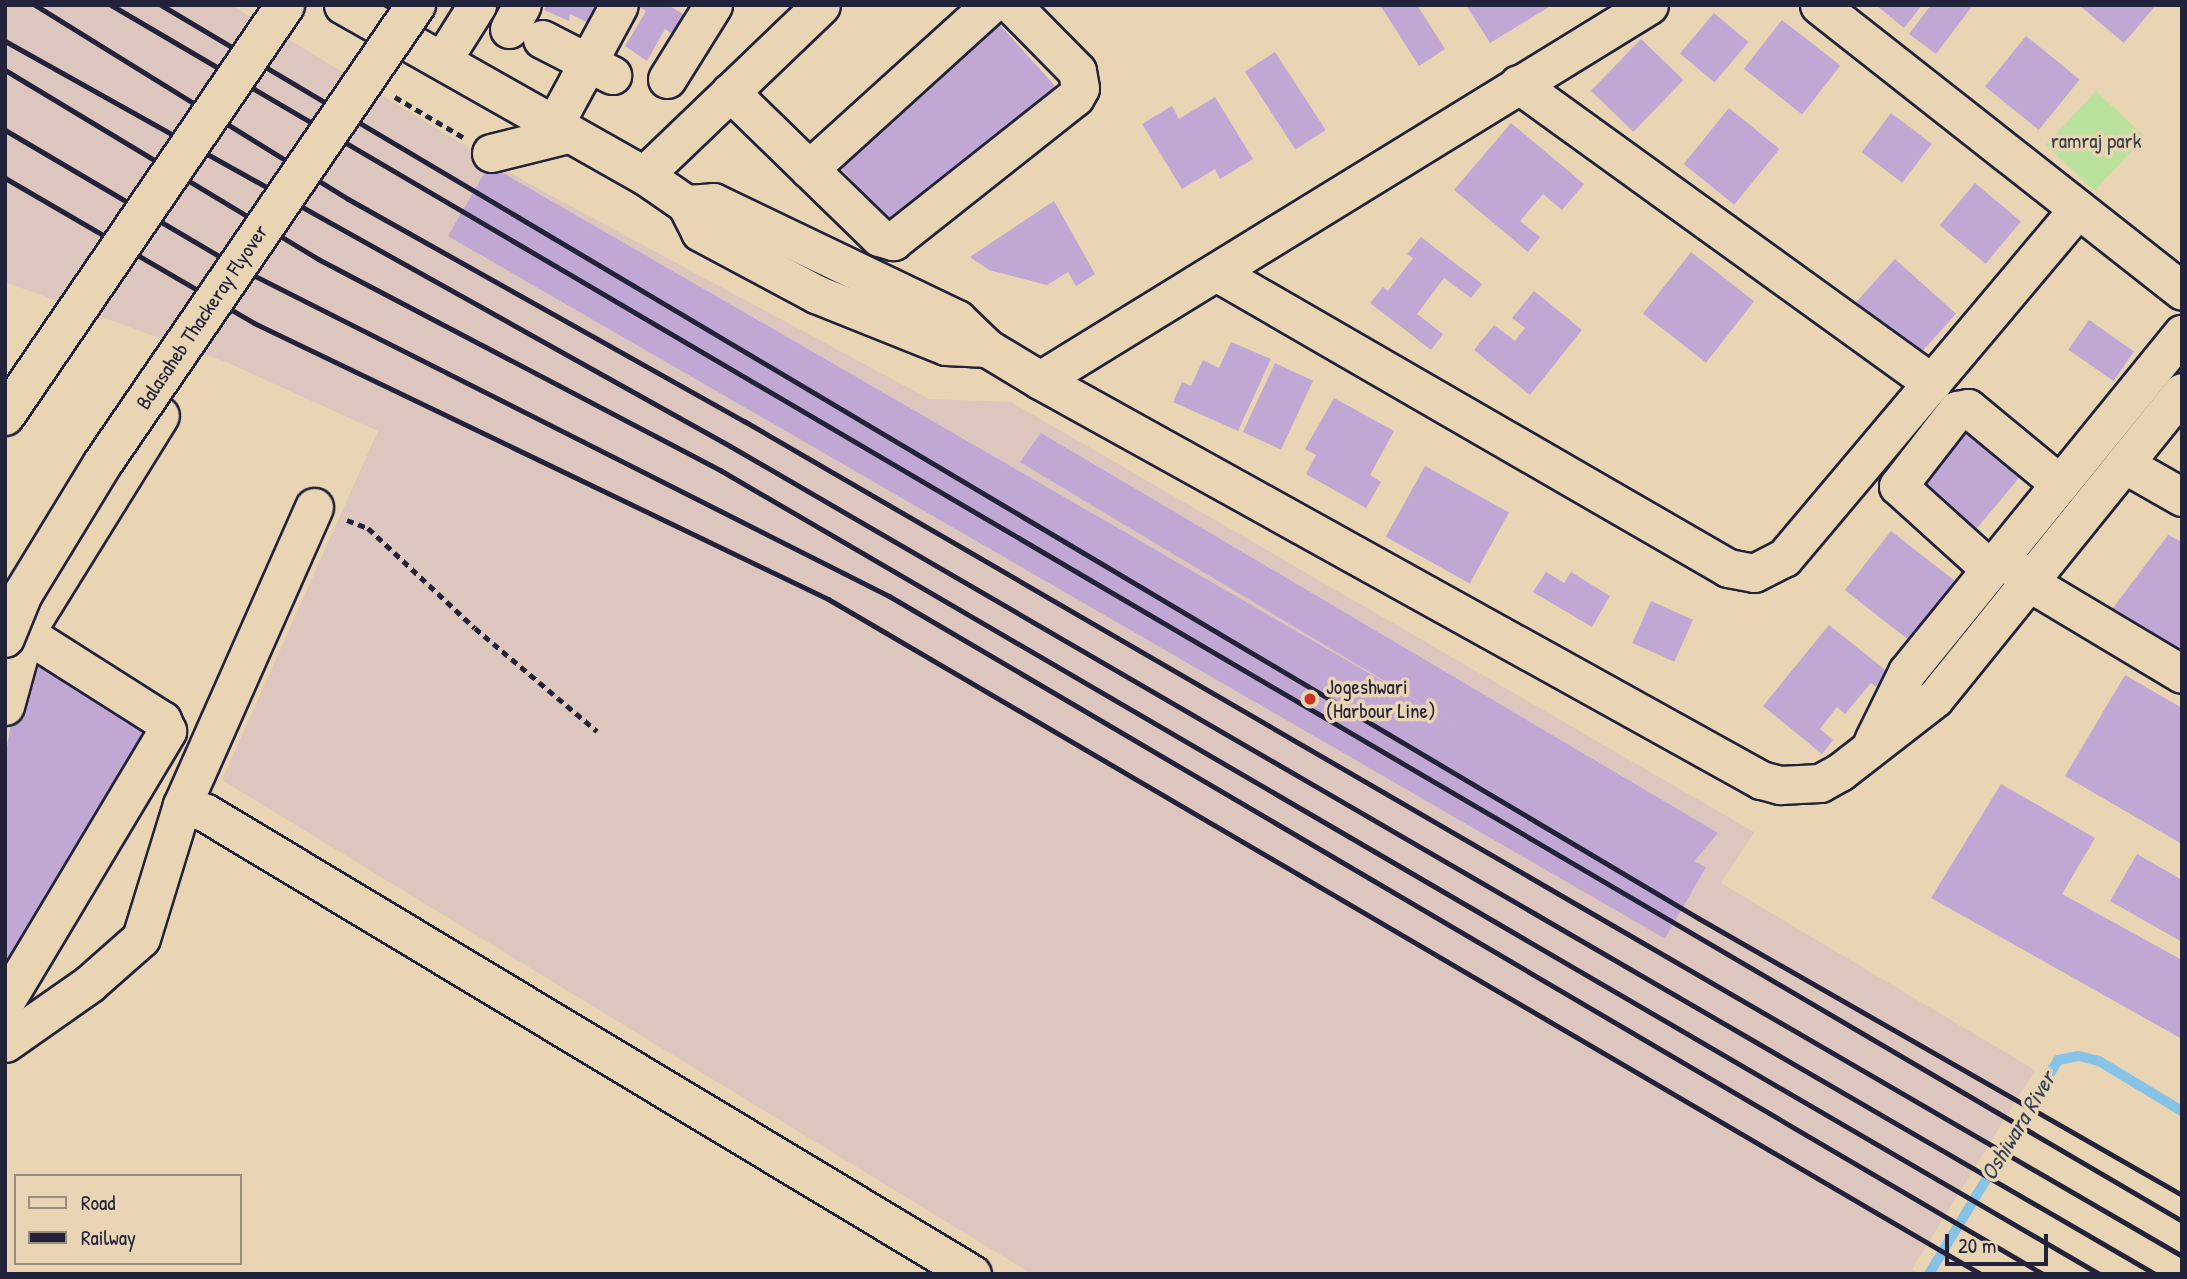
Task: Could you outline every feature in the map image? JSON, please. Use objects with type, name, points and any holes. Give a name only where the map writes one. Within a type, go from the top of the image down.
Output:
[{"type":"main road","points":[[5,416],[285,5]]},
{"type":"main road","name":"Balasaheb Thackeray Flyover","points":[[15,636],[23,594],[103,463],[416,5]]},
{"type":"street","points":[[343,5],[443,59],[644,176],[686,204],[713,202],[957,319],[988,348],[1040,380],[1760,780],[1780,785],[1820,783],[1870,749],[1935,698],[2182,392]]},
{"type":"street","points":[[443,59],[477,5]]},
{"type":"street","points":[[491,153],[561,130],[600,69],[619,5]]},
{"type":"street","points":[[667,79],[713,5]]},
{"type":"street","points":[[644,176],[821,5]]},
{"type":"street","points":[[809,169],[990,5]]},
{"type":"street","points":[[730,92],[879,237],[893,241],[914,227],[1080,88],[1077,71],[1012,5]]},
{"type":"street","points":[[1040,380],[1649,5]]},
{"type":"street","points":[[1819,5],[2182,290]]},
{"type":"street","points":[[524,25],[600,69]]},
{"type":"street","points":[[1518,84],[1932,383]]},
{"type":"street","points":[[1216,272],[1728,568],[1754,573],[1784,558],[2078,209]]},
{"type":"street","points":[[1870,749],[1907,672],[2182,334]]},
{"type":"street","points":[[2060,484],[1968,408],[1957,410],[1898,486],[1995,563],[2182,674]]},
{"type":"street","points":[[5,706],[15,636],[160,415]]},
{"type":"street","points":[[2124,464],[2182,497]]},
{"type":"street","points":[[5,1043],[89,984],[141,938],[182,805],[314,507]]},
{"type":"street","points":[[5,1002],[167,731],[162,720],[15,636]]},
{"type":"street","points":[[182,805],[206,813],[972,1274]]},
{"type":"path","points":[[383,90],[491,153]]},
{"type":"path","points":[[314,507],[368,528],[475,628],[597,731]]},
{"type":"shaded area","points":[[5,5],[231,5],[526,182],[929,399],[1011,402],[1754,832],[1721,883],[2035,1070],[1912,1269],[1919,1274],[1032,1274],[222,780],[378,431],[226,362],[5,282]]},
{"type":"green space","name":"ramraj park","points":[[2096,91],[2145,137],[2095,191],[2046,145]]},
{"type":"building","points":[[546,5],[605,5],[595,26],[570,14],[569,21],[544,10]]},
{"type":"building","points":[[636,5],[668,5],[688,17],[677,37],[665,29],[647,61],[625,46],[646,11]]},
{"type":"building","points":[[1380,5],[1417,5],[1445,49],[1419,66]]},
{"type":"building","points":[[1466,5],[1552,5],[1490,43]]},
{"type":"building","points":[[1876,5],[1922,5],[1904,28]]},
{"type":"building","points":[[1931,5],[1973,5],[1936,54],[1909,34]]},
{"type":"building","points":[[2079,5],[2156,5],[2124,43]]},
{"type":"building","points":[[1714,13],[1748,42],[1714,83],[1680,54]]},
{"type":"building","points":[[991,15],[1055,86],[896,230],[832,158]]},
{"type":"building","points":[[1782,20],[1840,66],[1802,114],[1744,69]]},
{"type":"building","points":[[2026,36],[2080,79],[2039,130],[1985,87]]},
{"type":"building","points":[[1641,39],[1683,80],[1633,132],[1591,91]]},
{"type":"building","points":[[1275,52],[1326,130],[1295,150],[1245,72]]},
{"type":"building","points":[[1215,97],[1253,159],[1220,179],[1215,169],[1182,189],[1142,124],[1172,106],[1179,119]]},
{"type":"building","points":[[1729,108],[1780,149],[1734,205],[1684,164]]},
{"type":"building","points":[[1891,113],[1932,144],[1902,183],[1862,152]]},
{"type":"building","points":[[1511,123],[1584,184],[1562,210],[1543,194],[1520,221],[1540,237],[1528,252],[1454,190]]},
{"type":"building","points":[[489,165],[1706,868],[1665,939],[448,236]]},
{"type":"building","points":[[1975,183],[2021,222],[1986,264],[1940,225]]},
{"type":"building","points":[[1054,201],[1095,274],[1076,286],[1068,272],[1047,285],[989,270],[970,257]]},
{"type":"building","points":[[1421,237],[1482,284],[1471,298],[1444,278],[1417,314],[1443,334],[1431,350],[1370,303],[1383,287],[1388,291],[1413,258],[1407,254]]},
{"type":"building","points":[[1691,252],[1754,301],[1706,363],[1643,313]]},
{"type":"building","points":[[1895,259],[1956,314],[1911,364],[1850,309]]},
{"type":"building","points":[[1534,291],[1582,330],[1530,395],[1474,350],[1494,325],[1515,341],[1525,328],[1512,318]]},
{"type":"building","points":[[2089,320],[2134,352],[2113,381],[2068,349]]},
{"type":"building","points":[[1231,342],[1271,359],[1238,431],[1173,402],[1182,382],[1191,386],[1203,360],[1219,368]]},
{"type":"building","points":[[1275,363],[1313,381],[1281,450],[1243,432]]},
{"type":"building","points":[[1334,398],[1394,431],[1370,475],[1381,482],[1366,508],[1306,474],[1316,455],[1305,449]]},
{"type":"building","points":[[1963,414],[2027,468],[1966,541],[1902,487]]},
{"type":"building","points":[[1041,433],[1718,833],[1691,865],[1020,462]]},
{"type":"building","points":[[1425,466],[1509,513],[1470,583],[1386,537]]},
{"type":"building","points":[[1891,531],[1960,585],[1914,644],[1845,590]]},
{"type":"building","points":[[2168,535],[2182,542],[2182,656],[2110,612]]},
{"type":"building","points":[[1546,572],[1564,583],[1571,572],[1610,596],[1592,627],[1533,592]]},
{"type":"building","points":[[1651,601],[1693,620],[1674,662],[1632,643]]},
{"type":"building","points":[[1829,625],[1888,672],[1876,687],[1871,683],[1845,714],[1837,707],[1820,729],[1833,740],[1822,754],[1763,706]]},
{"type":"building","points":[[39,658],[154,726],[5,993],[5,759],[11,723]]},
{"type":"building","points":[[2125,675],[2182,708],[2182,844],[2065,776]]},
{"type":"building","points":[[2001,784],[2095,838],[2062,894],[2182,960],[2182,1039],[1931,898]]},
{"type":"building","points":[[2137,854],[2182,880],[2182,942],[2110,901]]},
{"type":"waterway","name":"Oshiwara River","points":[[1929,1274],[2058,1060],[2079,1056],[2099,1061],[2182,1111]]},
{"type":"railway","points":[[35,5],[348,199],[744,421],[2182,1256]]},
{"type":"railway","points":[[111,5],[2182,1221]]},
{"type":"railway","points":[[161,5],[1698,918],[2182,1195]]},
{"type":"railway","points":[[5,41],[730,446],[2155,1274]]},
{"type":"railway","points":[[5,70],[318,259],[720,470],[2099,1274]]},
{"type":"railway","points":[[5,130],[243,270],[889,596],[2043,1274]]},
{"type":"railway","points":[[5,178],[254,323],[828,599],[1981,1274]]},
{"type":"place","name":"Jogeshwari (Harbour Line)","points":[[1310,699]]}]
